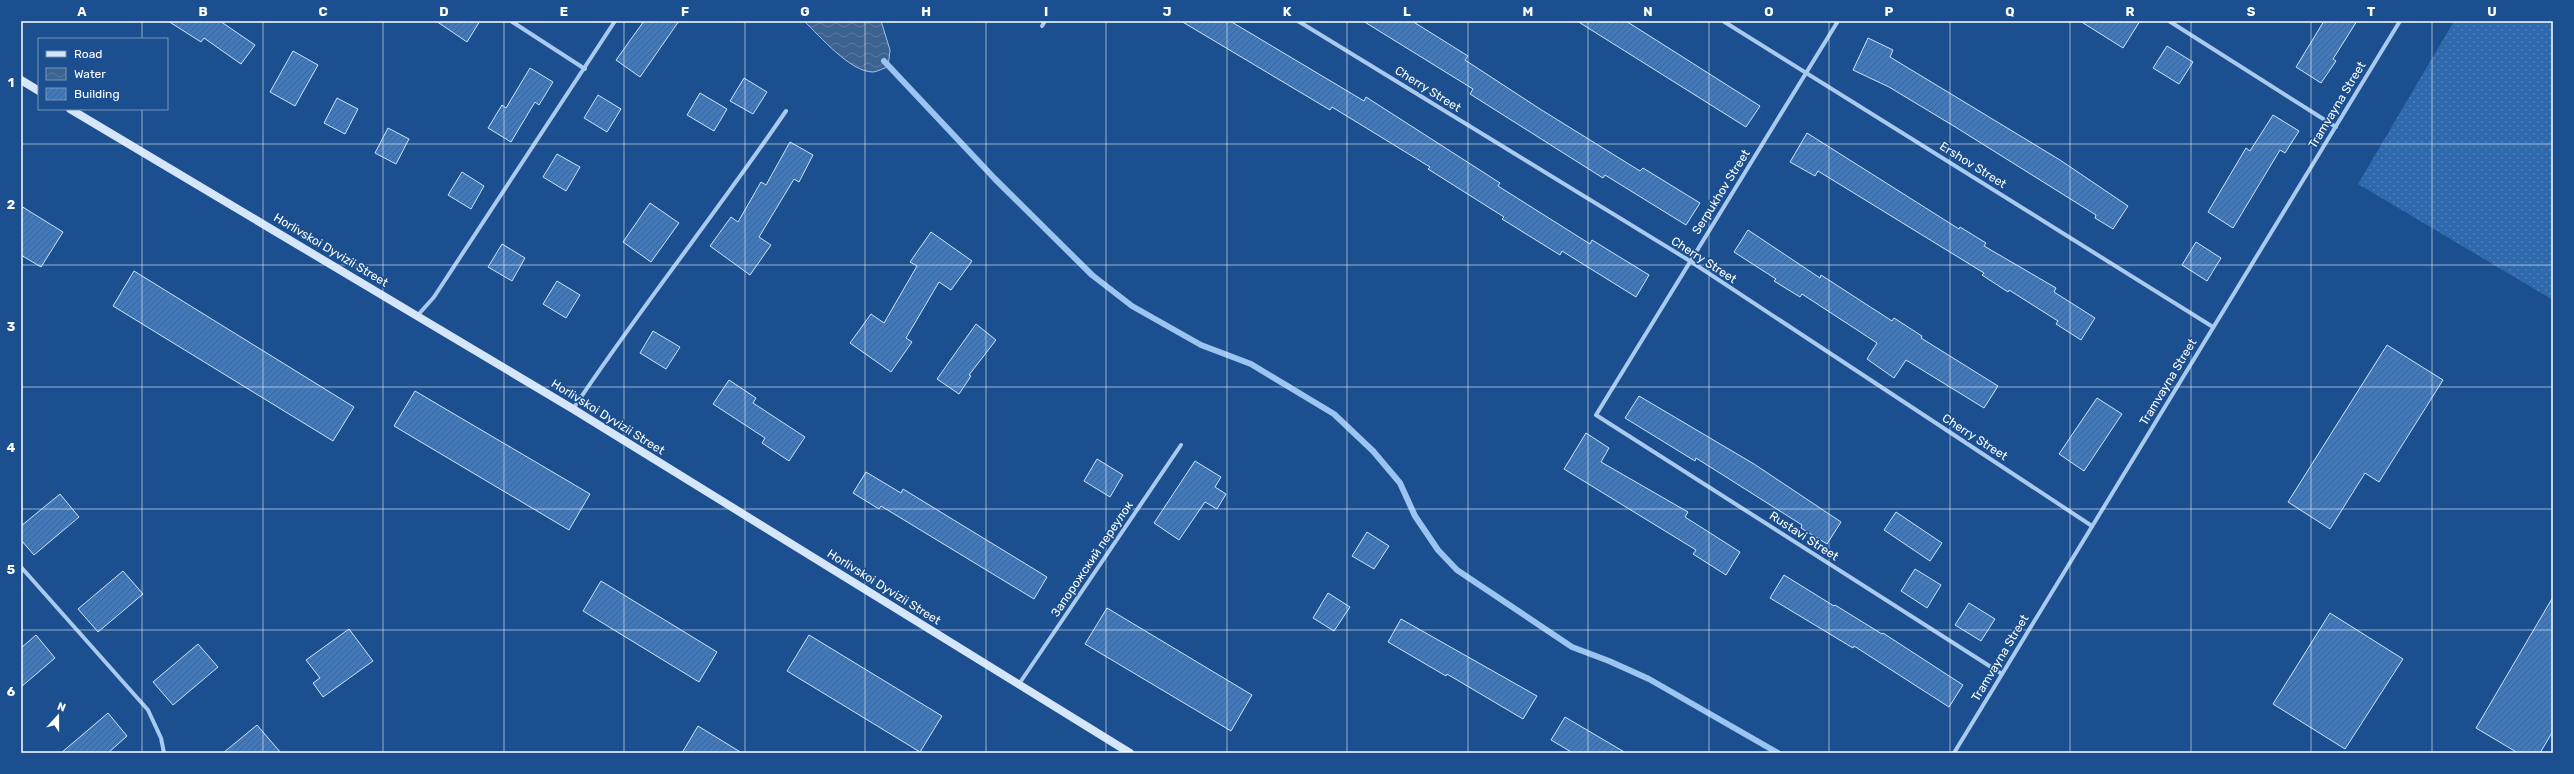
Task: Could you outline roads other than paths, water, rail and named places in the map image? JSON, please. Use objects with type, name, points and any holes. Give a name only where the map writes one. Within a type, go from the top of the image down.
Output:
[{"type":"main road","points":[[21,80],[38,90]]},
{"type":"main road","name":"Horlivskoi Dyvizii Street","points":[[72,110],[418,315],[573,409],[1130,753]]},
{"type":"street","points":[[511,21],[585,69]]},
{"type":"street","points":[[418,315],[434,297],[585,69],[615,21]]},
{"type":"street","points":[[1042,26],[1045,21]]},
{"type":"street","name":"Cherry Street","points":[[1298,21],[1690,261],[2092,526]]},
{"type":"street","name":"Ershov Street","points":[[1723,21],[1807,72],[2213,327]]},
{"type":"street","name":"Serpukhov Street","points":[[1596,415],[1838,21]]},
{"type":"street","points":[[2169,21],[2336,127]]},
{"type":"street","name":"Tramvayna Street","points":[[1954,753],[2400,21]]},
{"type":"street","points":[[573,409],[607,358],[753,160],[786,112]]},
{"type":"street","name":"Rustavi Street","points":[[1596,415],[2002,674]]},
{"type":"street","name":"Запорожский переулок","points":[[1019,684],[1181,445]]},
{"type":"street","points":[[21,567],[148,710],[161,738],[164,753]]},
{"type":"water","points":[[804,21],[881,21],[890,50],[888,67],[873,72],[855,66],[845,60]]},
{"type":"waterway","points":[[884,61],[995,179],[1092,275],[1132,306],[1201,345],[1251,364],[1334,414],[1373,451],[1400,483],[1415,516],[1438,550],[1457,570],[1572,647],[1609,661],[1649,679],[1778,753]]}]
